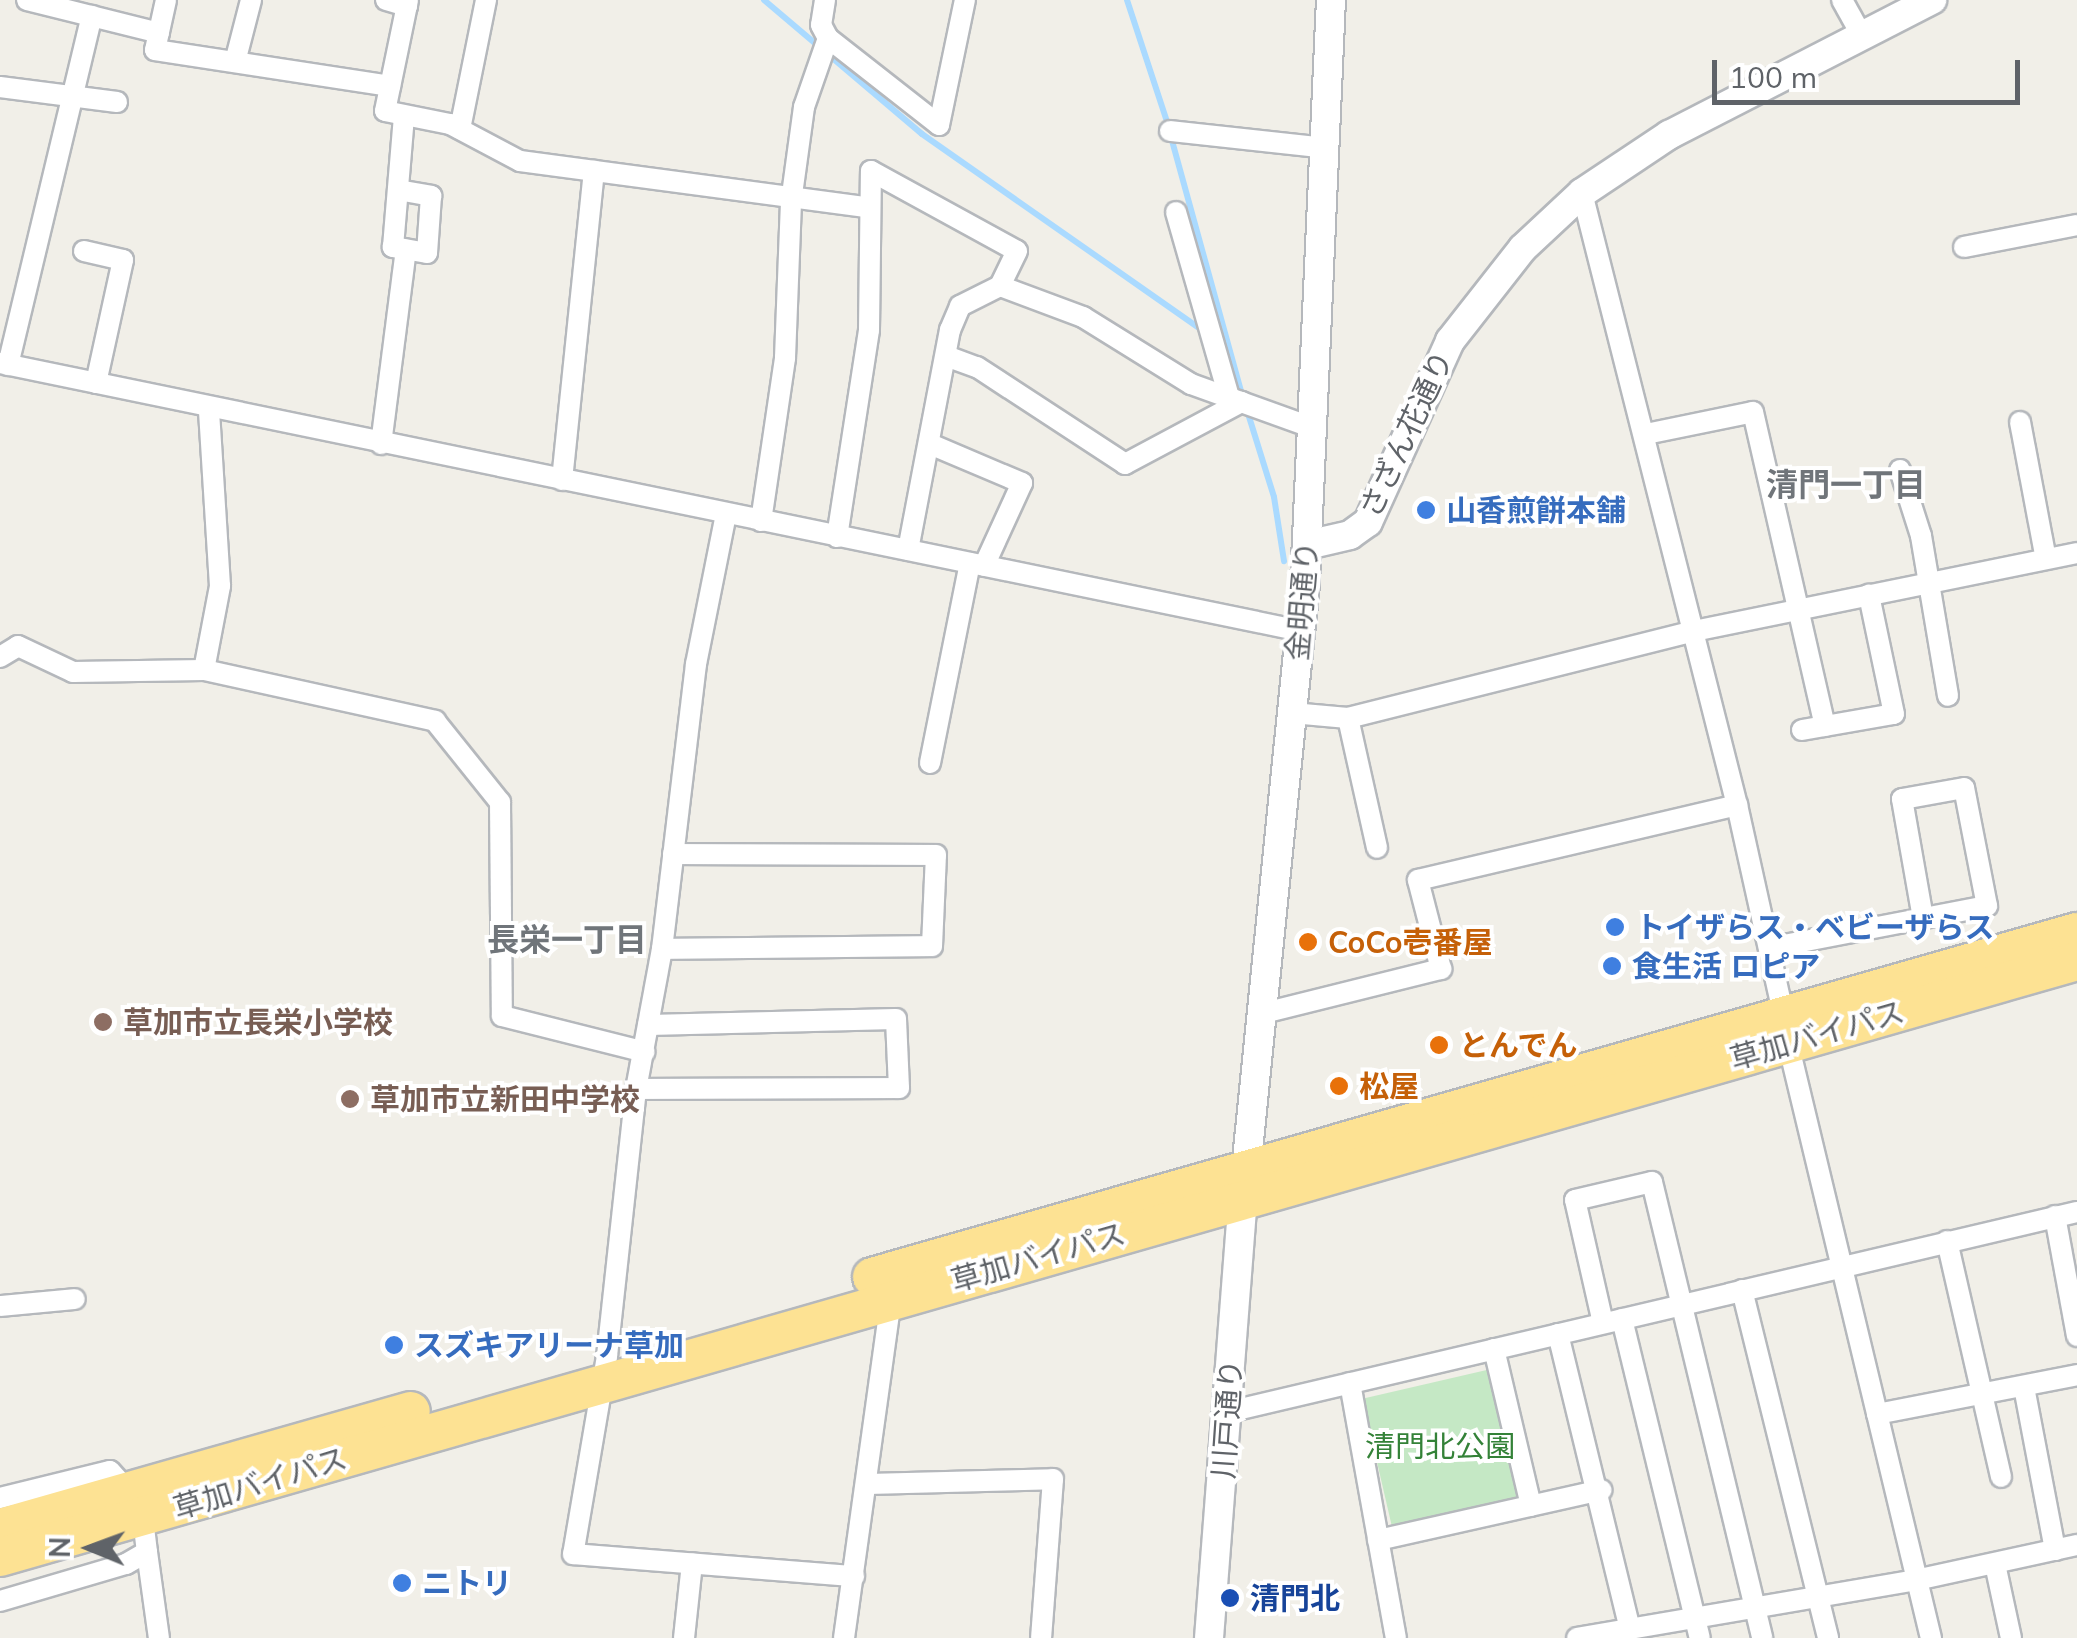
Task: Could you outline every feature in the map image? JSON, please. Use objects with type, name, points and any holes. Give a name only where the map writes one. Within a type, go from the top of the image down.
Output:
[{"type":"highway","name":"草加バイパス","points":[[1786,1030],[2077,932]]},
{"type":"highway","name":"草加バイパス","points":[[0,1557],[140,1521],[603,1369],[1245,1183],[1786,1030],[2077,961]]},
{"type":"highway","name":"草加バイパス","points":[[603,1369],[891,1298],[1245,1183]]},
{"type":"highway","name":"草加バイパス","points":[[0,1528],[140,1521]]},
{"type":"street","points":[[28,0],[159,33]]},
{"type":"street","points":[[166,0],[155,50],[390,86]]},
{"type":"street","points":[[235,62],[250,0]]},
{"type":"street","points":[[460,129],[486,0]]},
{"type":"street","points":[[825,0],[822,25],[828,38],[939,125],[965,0]]},
{"type":"street","name":"金明通り","points":[[1245,1183],[1307,545],[1327,148],[1330,0]]},
{"type":"street","points":[[1842,0],[1862,36]]},
{"type":"street","name":"さざん花通り","points":[[1307,545],[1350,535],[1368,522],[1450,341],[1522,248],[1582,193],[1669,135],[1932,0]]},
{"type":"street","points":[[401,2],[385,111],[460,129],[520,160],[791,202],[866,207]]},
{"type":"street","points":[[92,16],[76,96],[68,103],[4,364],[1300,631]]},
{"type":"street","points":[[761,521],[784,358],[791,202],[804,107],[828,38]]},
{"type":"street","points":[[0,87],[117,102]]},
{"type":"street","points":[[398,190],[431,196],[427,253],[392,248],[404,115]]},
{"type":"street","points":[[1170,131],[1327,148]]},
{"type":"street","points":[[562,480],[594,171]]},
{"type":"street","points":[[837,537],[869,330],[866,207],[871,172],[1017,251],[1000,286],[960,306],[946,356],[908,550]]},
{"type":"street","points":[[1582,193],[1737,805],[1840,1266],[1931,1638]]},
{"type":"street","points":[[1176,212],[1235,400]]},
{"type":"street","points":[[1964,247],[2077,225]]},
{"type":"street","points":[[381,444],[406,250]]},
{"type":"street","points":[[84,251],[123,260],[96,383]]},
{"type":"street","points":[[1000,286],[1083,317],[1191,384],[1313,428]]},
{"type":"street","points":[[946,356],[977,367],[1125,464],[1235,400]]},
{"type":"street","points":[[204,670],[220,586],[209,409]]},
{"type":"street","points":[[1646,434],[1753,412],[1825,726]]},
{"type":"street","points":[[2020,422],[2046,559]]},
{"type":"street","points":[[930,444],[1022,483],[977,565],[930,763]]},
{"type":"street","points":[[1900,470],[1928,584],[1948,696]]},
{"type":"street","points":[[726,514],[696,664],[662,949],[646,1052],[636,1089],[603,1369],[573,1554],[854,1576]]},
{"type":"street","points":[[1292,713],[1348,718],[1694,631],[2077,553]]},
{"type":"street","points":[[1802,730],[1894,714],[1869,595]]},
{"type":"street","points":[[0,656],[18,646],[73,672],[204,670],[435,721],[500,802],[502,1016],[646,1052]]},
{"type":"street","points":[[1348,718],[1376,848]]},
{"type":"street","points":[[1769,948],[1987,906],[1964,788],[1902,799],[1922,918]]},
{"type":"street","points":[[1260,1014],[1440,969],[1418,880],[1737,805]]},
{"type":"street","points":[[662,949],[932,946],[936,854],[673,854]]},
{"type":"street","points":[[636,1089],[899,1088],[896,1019],[648,1025]]},
{"type":"street","points":[[1700,1638],[1575,1200],[1652,1182],[1762,1638]]},
{"type":"street","name":"川戸通り","points":[[1209,1638],[1245,1183]]},
{"type":"street","points":[[1228,1412],[2077,1212]]},
{"type":"street","points":[[2055,1216],[2077,1336]]},
{"type":"street","points":[[1947,1241],[2001,1478]]},
{"type":"street","points":[[1742,1290],[1828,1638]]},
{"type":"street","points":[[844,1638],[891,1298]]},
{"type":"street","points":[[0,1306],[75,1299]]},
{"type":"street","points":[[1558,1334],[1601,1490],[1629,1626]]},
{"type":"street","points":[[1494,1349],[1532,1506]]},
{"type":"street","points":[[1877,1414],[2077,1376]]},
{"type":"street","points":[[1350,1383],[1396,1638]]},
{"type":"street","points":[[2024,1387],[2055,1550]]},
{"type":"street","points":[[0,1498],[110,1472],[140,1521],[159,1638]]},
{"type":"street","points":[[868,1484],[1054,1479],[1041,1638]]},
{"type":"street","points":[[1378,1540],[1601,1490]]},
{"type":"street","points":[[0,1601],[126,1564],[140,1521]]},
{"type":"street","points":[[1577,1638],[1629,1626],[1755,1609],[1916,1580],[2077,1545]]},
{"type":"street","points":[[684,1638],[692,1563]]},
{"type":"street","points":[[1995,1564],[2011,1638]]},
{"type":"green space","name":"清門北公園","points":[[1491,1369],[1520,1497],[1392,1526],[1362,1399]]},
{"type":"waterway","points":[[764,0],[922,134],[1203,331]]},
{"type":"waterway","points":[[1127,0],[1168,125]]},
{"type":"waterway","points":[[1171,137],[1242,395]]},
{"type":"waterway","points":[[1246,407],[1274,497],[1284,561]]},
{"type":"place","name":"山香煎餅本舗","points":[[1426,510]]},
{"type":"place","name":"トイザらス・ベビーザらス","points":[[1615,927]]},
{"type":"place","name":"CoCo壱番屋","points":[[1308,942]]},
{"type":"place","name":"食生活 ロピア","points":[[1612,966]]},
{"type":"place","name":"草加市立長栄小学校","points":[[103,1022]]},
{"type":"place","name":"とんでん","points":[[1439,1045]]},
{"type":"place","name":"松屋","points":[[1339,1086]]},
{"type":"place","name":"草加市立新田中学校","points":[[350,1099]]},
{"type":"place","name":"スズキアリーナ草加","points":[[394,1345]]},
{"type":"place","name":"ニトリ","points":[[402,1583]]},
{"type":"place","name":"清門北","points":[[1230,1598]]},
{"type":"district","name":"清門一丁目","points":[[1846,484]]},
{"type":"district","name":"長栄一丁目","points":[[567,939]]}]
